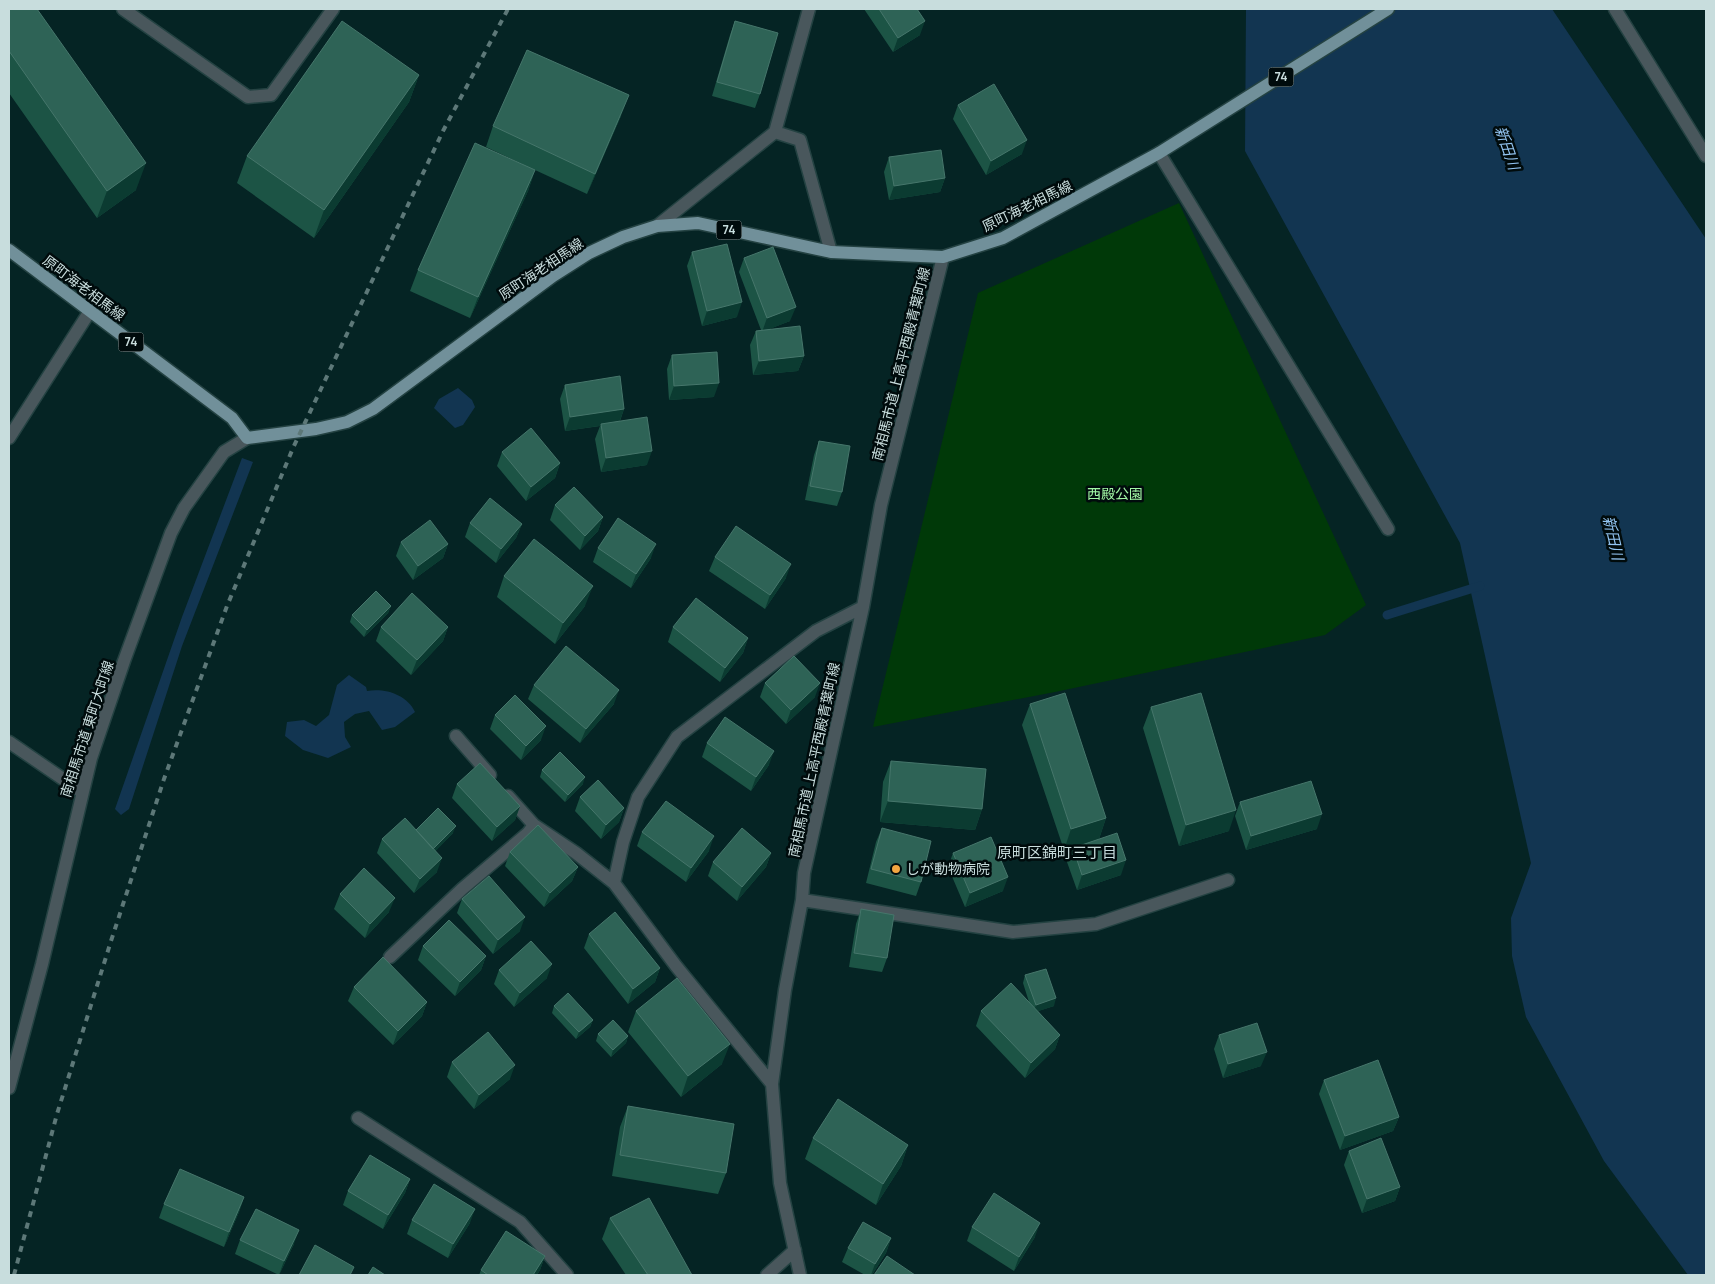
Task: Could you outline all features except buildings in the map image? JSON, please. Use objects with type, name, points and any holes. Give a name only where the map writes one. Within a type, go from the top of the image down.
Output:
[{"type":"main road","name":"原町海老相馬線","points":[[9,250],[232,418],[247,438],[316,429],[347,422],[374,409],[552,276],[623,237],[657,226],[698,224],[830,252],[943,257],[1003,238],[1159,154],[1388,9]]},
{"type":"street","points":[[124,9],[248,97],[272,95],[333,9]]},
{"type":"street","points":[[657,226],[775,132],[809,9]]},
{"type":"street","points":[[1615,9],[1706,156]]},
{"type":"street","points":[[775,132],[800,140],[830,252]]},
{"type":"street","points":[[1159,154],[1388,529]]},
{"type":"street","name":"南相馬市道 上高平西殿青葉町線","points":[[800,1275],[780,1183],[772,1084],[785,990],[802,900],[804,873],[863,607],[881,505],[943,257]]},
{"type":"street","points":[[9,438],[90,311]]},
{"type":"street","name":"南相馬市道 東町大町線","points":[[9,1088],[42,964],[82,792],[121,670],[171,533],[184,508],[213,465],[224,452],[247,438]]},
{"type":"street","points":[[614,883],[623,842],[638,797],[677,737],[816,631],[863,607]]},
{"type":"street","points":[[456,736],[534,825],[576,853],[614,883],[676,966],[772,1084]]},
{"type":"street","points":[[9,742],[82,792]]},
{"type":"street","points":[[390,957],[462,889],[528,834],[534,825]]},
{"type":"street","points":[[802,900],[1013,932],[1096,924],[1228,880]]},
{"type":"street","points":[[358,1118],[520,1222],[567,1275]]},
{"type":"street","points":[[767,1275],[795,1250]]},
{"type":"green space","name":"西殿公園","points":[[1179,203],[1366,605],[1325,635],[1055,692],[873,727],[978,293]]},
{"type":"water","name":"新田川","points":[[1246,9],[1552,9],[1706,239],[1706,1275],[1688,1275],[1604,1161],[1526,1017],[1512,956],[1511,918],[1531,863],[1460,543],[1245,151]]},
{"type":"water","points":[[458,388],[472,400],[475,407],[463,425],[455,428],[434,408],[439,399]]},
{"type":"water","points":[[242,458],[253,462],[182,646],[129,809],[121,815],[115,809],[182,617]]},
{"type":"water","points":[[349,675],[366,687],[367,691],[388,692],[401,697],[407,701],[415,712],[395,727],[382,730],[369,711],[355,714],[344,722],[345,737],[351,747],[328,758],[303,750],[285,736],[287,722],[304,720],[316,726],[329,715],[337,685]]},
{"type":"waterway","points":[[1387,615],[1480,586]]},
{"type":"railway","points":[[14,1275],[57,1114],[111,941],[164,779],[227,606],[293,448],[443,131],[508,9]]},
{"type":"place","name":"しが動物病院","points":[[896,869]]},
{"type":"district","name":"原町区錦町三丁目","points":[[1057,853]]}]
